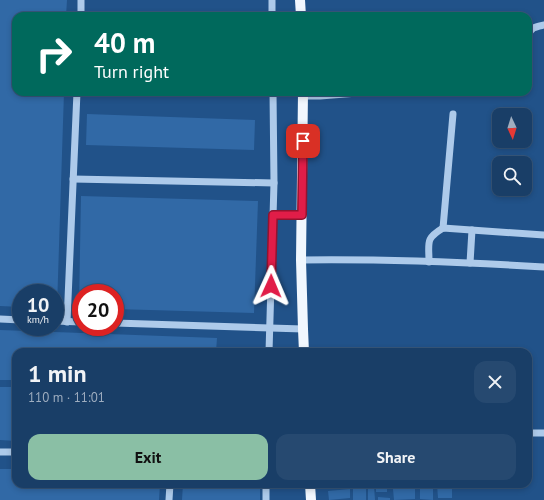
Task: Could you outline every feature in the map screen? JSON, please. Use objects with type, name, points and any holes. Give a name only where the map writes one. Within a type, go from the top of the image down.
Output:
[{"type":"main road","points":[[300,0],[300,12]]},
{"type":"main road","points":[[303,96],[301,260],[304,348]]},
{"type":"main road","points":[[310,488],[311,500]]},
{"type":"lane","points":[[81,0],[81,12]]},
{"type":"lane","points":[[272,0],[272,12]]},
{"type":"lane","points":[[532,29],[534,27],[544,25]]},
{"type":"lane","points":[[67,322],[77,96]]},
{"type":"lane","points":[[269,348],[274,183],[273,96]]},
{"type":"lane","points":[[443,228],[453,114]]},
{"type":"lane","points":[[73,179],[274,183]]},
{"type":"lane","points":[[273,215],[302,215]]},
{"type":"lane","points":[[429,262],[428,242],[433,234],[443,228],[544,234]]},
{"type":"lane","points":[[470,263],[472,230]]},
{"type":"lane","points":[[301,260],[338,259],[544,267]]},
{"type":"lane","points":[[0,319],[12,320]]},
{"type":"lane","points":[[64,322],[72,322]]},
{"type":"lane","points":[[124,323],[303,330]]},
{"type":"lane","points":[[532,433],[544,433]]},
{"type":"lane","points":[[0,452],[12,452]]},
{"type":"lane","points":[[170,488],[170,500]]},
{"type":"lane","points":[[266,488],[266,500]]},
{"type":"building","points":[[0,0],[67,0],[66,12],[12,12],[12,96],[64,96],[58,284],[12,284],[12,307],[0,306]]},
{"type":"building","points":[[87,114],[255,120],[254,150],[86,145]]},
{"type":"building","points":[[81,196],[258,201],[254,313],[124,309],[124,284],[79,284]]},
{"type":"building","points":[[0,330],[12,330],[12,336],[64,336],[64,332],[72,333],[72,336],[124,336],[124,335],[217,338],[216,348],[12,348],[12,380],[0,380]]},
{"type":"building","points":[[0,387],[12,387],[12,441],[0,440]]},
{"type":"building","points":[[0,469],[12,469],[12,488],[160,488],[159,500],[0,500]]},
{"type":"building","points":[[183,488],[260,488],[260,500],[182,500]]},
{"type":"building","points":[[353,488],[366,488],[366,500],[353,500]]},
{"type":"building","points":[[368,488],[374,488],[375,500],[368,500]]},
{"type":"building","points":[[376,488],[387,488],[387,492],[376,492]]},
{"type":"building","points":[[415,488],[415,499],[394,500],[393,489]]},
{"type":"building","points":[[420,488],[433,488],[433,500],[420,499]]},
{"type":"building","points":[[437,488],[452,488],[452,498],[438,498]]},
{"type":"building","points":[[350,489],[350,498],[329,500],[328,491]]},
{"type":"building","points":[[378,497],[390,498],[390,500],[378,500]]},
{"type":"route","points":[[271,286],[273,215],[302,215],[303,141]]}]
